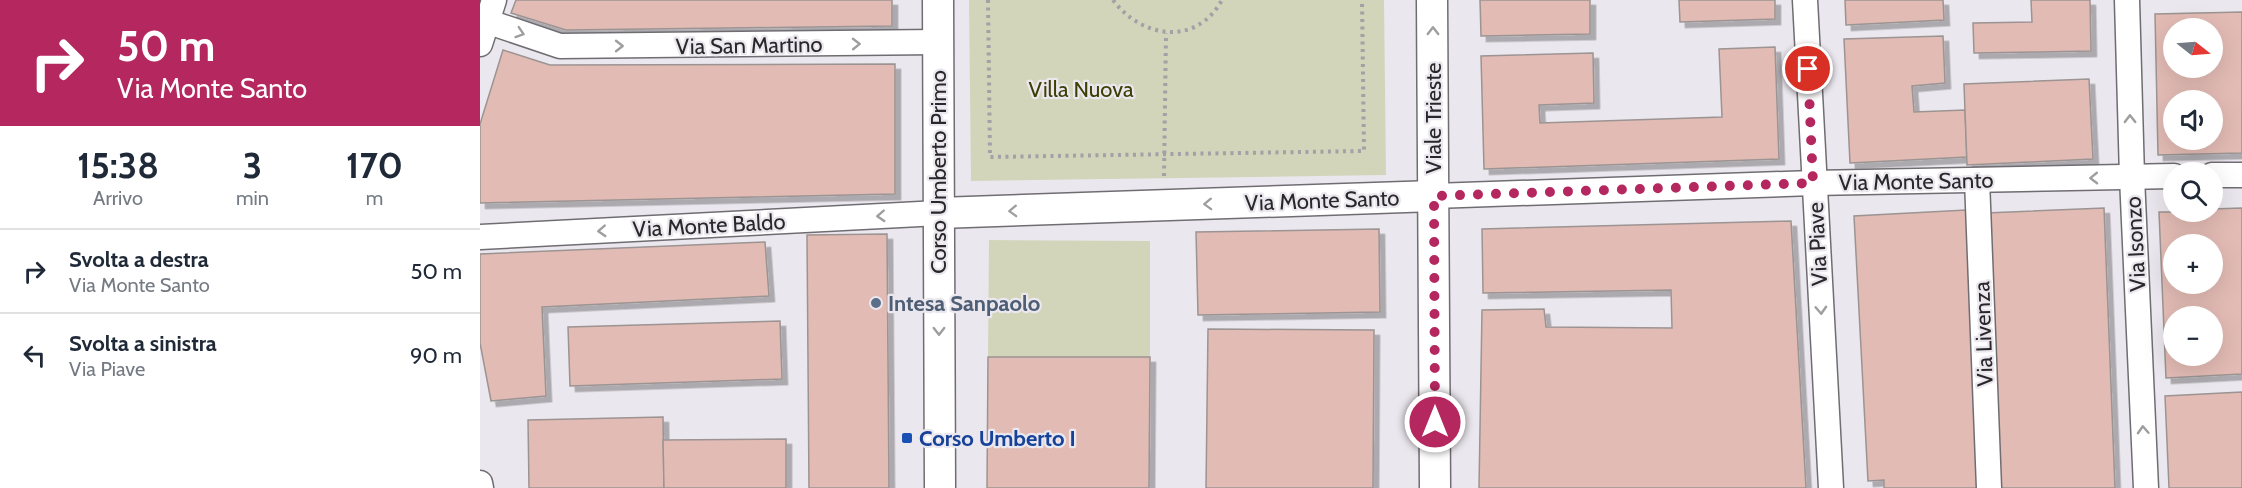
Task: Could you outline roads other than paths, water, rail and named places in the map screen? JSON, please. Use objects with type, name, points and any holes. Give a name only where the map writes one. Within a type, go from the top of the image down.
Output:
[{"type":"street","name":"Corso Umberto Primo","points":[[938,0],[940,488]]},
{"type":"street","name":"Viale Trieste","points":[[1432,0],[1435,488]]},
{"type":"street","name":"Via Piave","points":[[1805,0],[1813,183],[1832,488]]},
{"type":"street","name":"Via Isonzo","points":[[2127,0],[2132,177],[2146,488]]},
{"type":"street","name":"Via San Martino","points":[[485,21],[560,46],[938,42]]},
{"type":"street","points":[[2223,175],[2242,175]]},
{"type":"street","name":"Via Monte Santo","points":[[939,213],[1813,183],[2163,176]]},
{"type":"street","name":"Via Livenza","points":[[1977,180],[1989,488]]},
{"type":"street","name":"Via Monte Baldo","points":[[480,237],[939,213]]},
{"type":"street","points":[[480,483],[481,488]]},
{"type":"place","name":"Intesa Sanpaolo","points":[[876,303]]},
{"type":"place","name":"Corso Umberto I","points":[[907,438]]},
{"type":"park label","name":"Villa Nuova","points":[[1081,89]]}]
